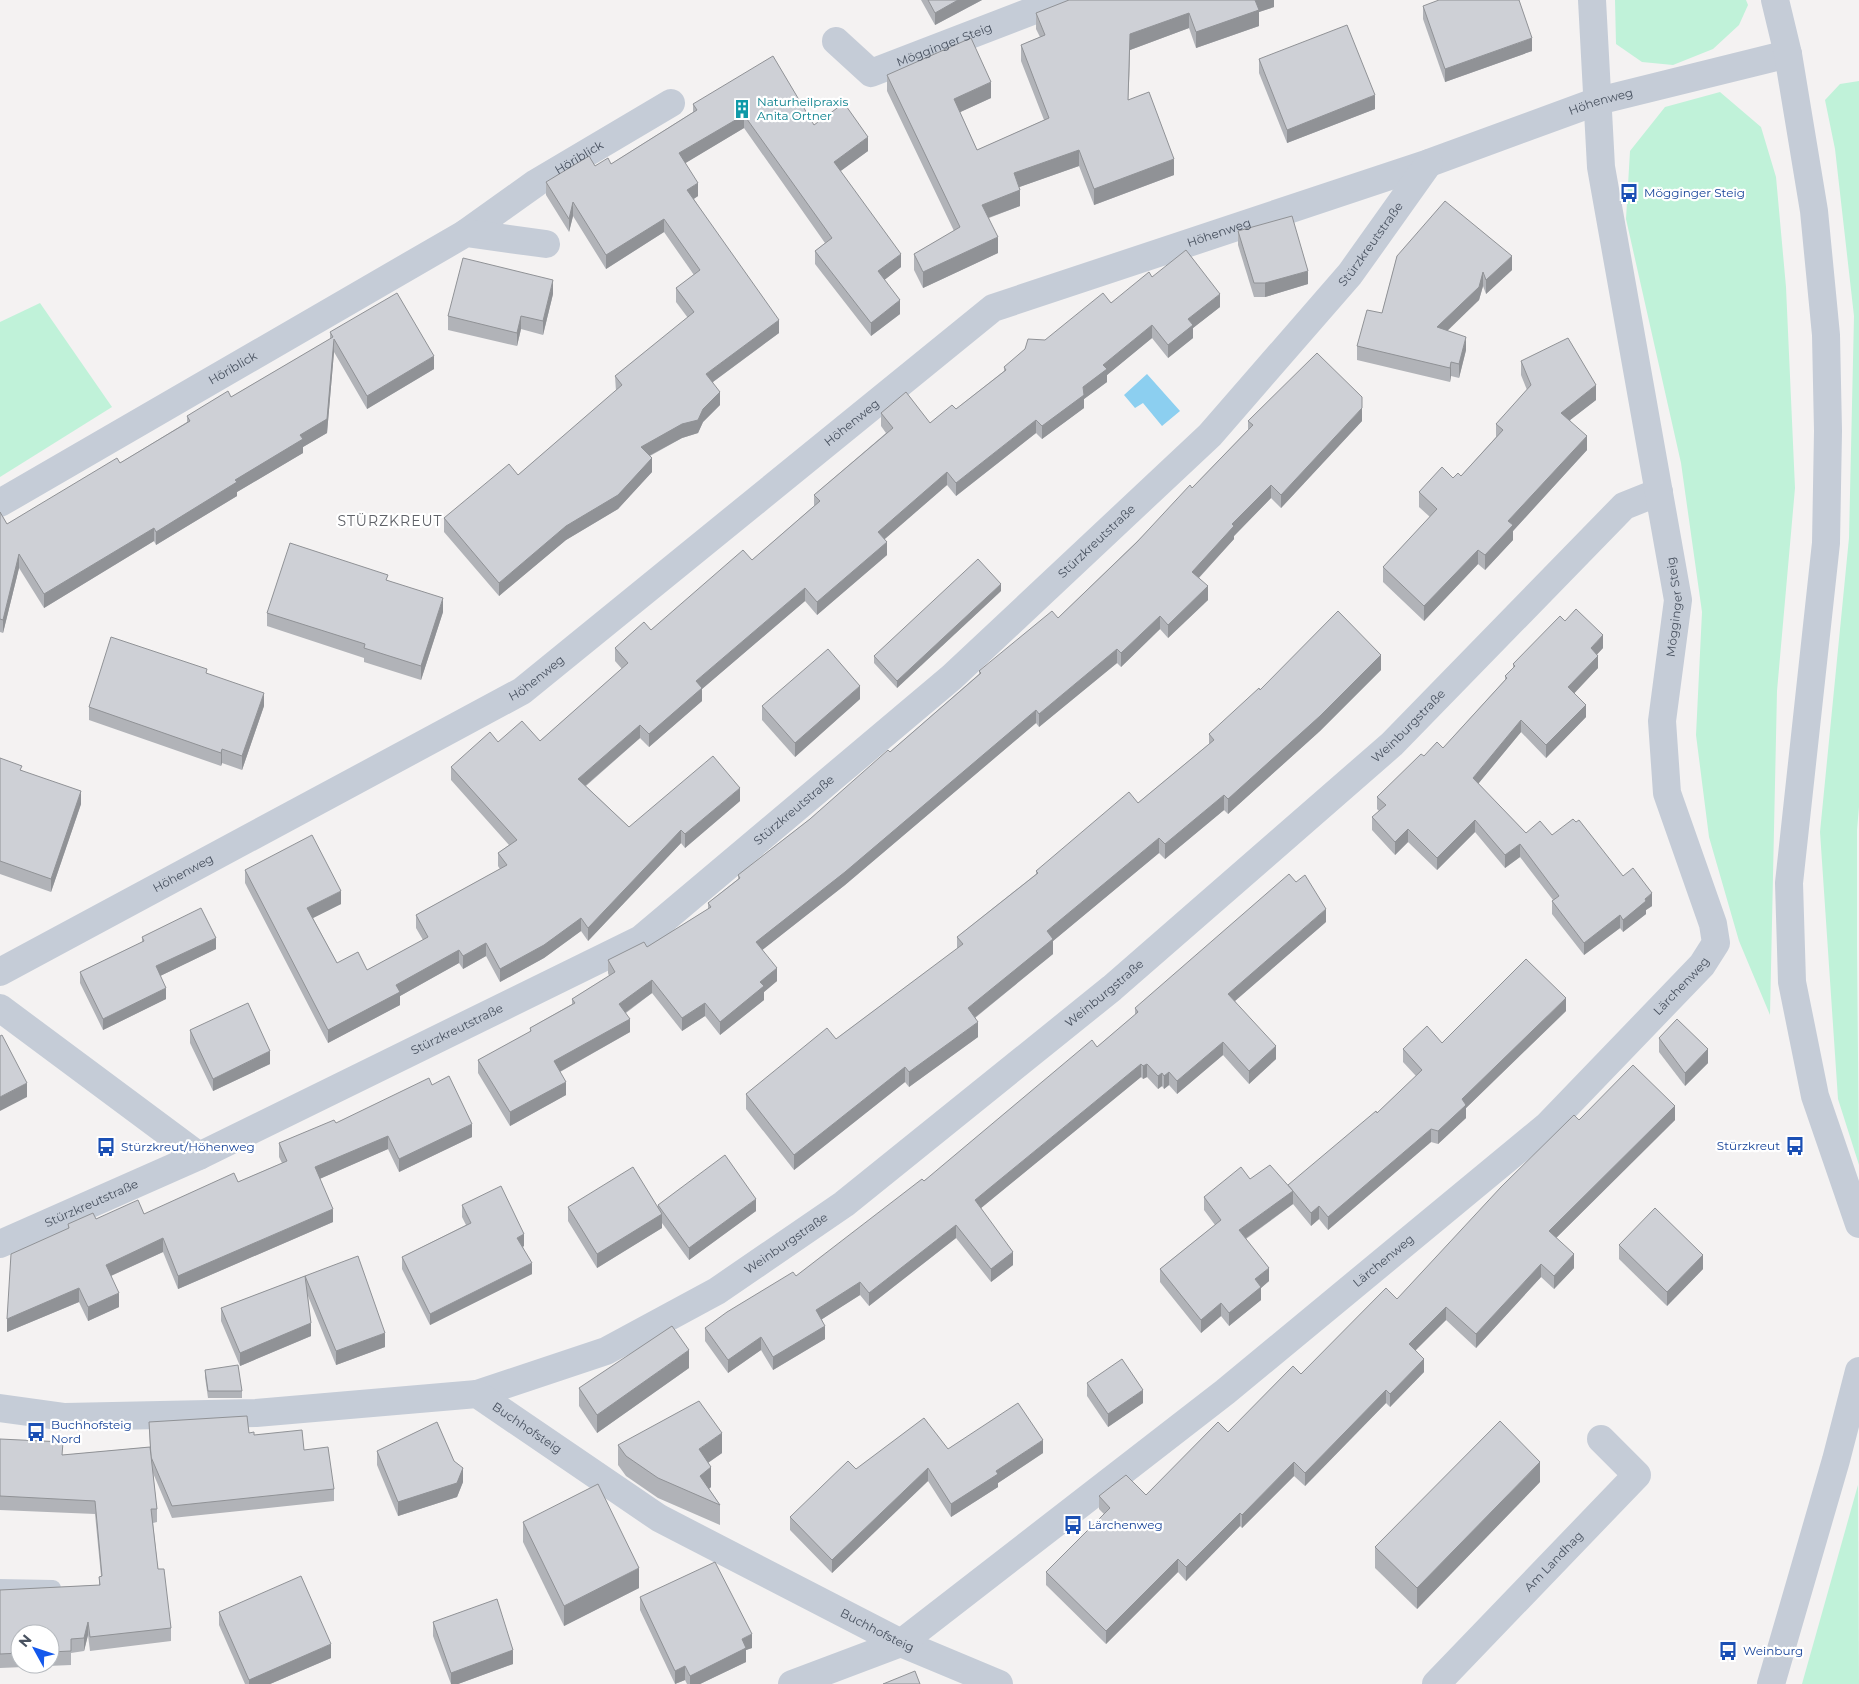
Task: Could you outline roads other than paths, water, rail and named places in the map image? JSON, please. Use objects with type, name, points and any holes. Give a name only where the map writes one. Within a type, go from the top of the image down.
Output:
[{"type":"street","name":"Mögginger Steig","points":[[836,41],[871,73],[1061,0]]},
{"type":"street","name":"Mögginger Steig","points":[[1592,0],[1601,167],[1678,600],[1662,720],[1667,793],[1713,924],[1716,943]]},
{"type":"street","points":[[1775,0],[1788,54],[1814,211],[1826,335],[1828,431],[1826,543],[1789,883],[1792,982],[1815,1096],[1859,1224]]},
{"type":"street","name":"Höhenweg","points":[[0,972],[522,691],[993,308],[1429,163],[1598,102],[1788,54]]},
{"type":"street","name":"Höriblick","points":[[0,503],[466,233],[536,183],[671,102]]},
{"type":"street","name":"Stürzkreutstraße","points":[[0,1244],[199,1156],[641,938],[952,677],[1210,435],[1350,274],[1429,163]]},
{"type":"street","points":[[466,233],[546,244]]},
{"type":"street","name":"Weinburgstraße","points":[[477,1394],[606,1351],[718,1291],[844,1204],[1112,988],[1385,750],[1624,506],[1659,492]]},
{"type":"street","name":"Lärchenweg","points":[[792,1684],[901,1643],[1225,1392],[1548,1125],[1702,965],[1716,943]]},
{"type":"street","points":[[0,1008],[199,1156]]},
{"type":"street","points":[[1771,1684],[1836,1460],[1859,1371]]},
{"type":"street","points":[[0,1408],[65,1417],[256,1413],[477,1394]]},
{"type":"street","name":"Buchhofsteig","points":[[477,1394],[659,1518],[901,1643],[999,1684]]},
{"type":"street","name":"Am Landhag","points":[[1436,1684],[1637,1475],[1601,1439]]},
{"type":"lane","points":[[0,1587],[67,1589]]},
{"type":"water","points":[[1147,374],[1180,411],[1162,426],[1143,403],[1135,408],[1124,395]]},
{"type":"place","name":"Naturheilpraxis Anita Ortner","points":[[742,109]]},
{"type":"place","name":"Mögginger Steig","points":[[1629,193]]},
{"type":"place","name":"Stürzkreut","points":[[1795,1146]]},
{"type":"place","name":"Stürzkreut/Höhenweg","points":[[106,1147]]},
{"type":"place","name":"Buchhofsteig Nord","points":[[36,1432]]},
{"type":"place","name":"Lärchenweg","points":[[1073,1525]]},
{"type":"place","name":"Weinburg","points":[[1728,1651]]},
{"type":"district","name":"STÜRZKREUT","points":[[390,521]]}]
